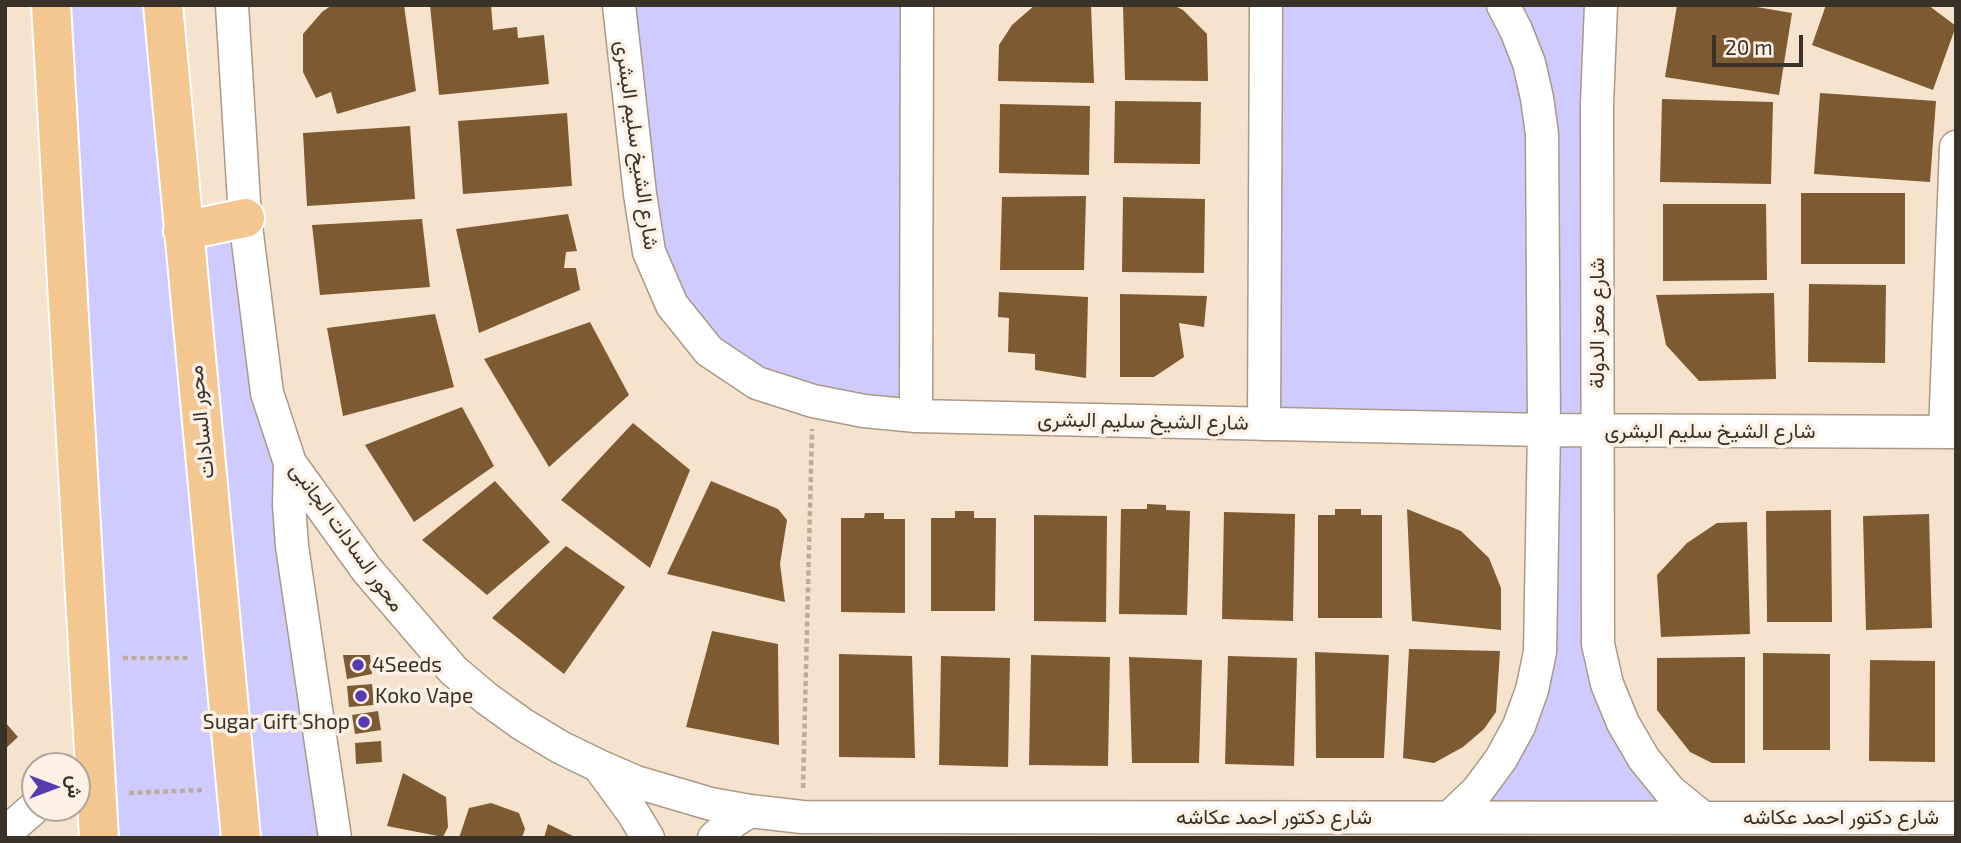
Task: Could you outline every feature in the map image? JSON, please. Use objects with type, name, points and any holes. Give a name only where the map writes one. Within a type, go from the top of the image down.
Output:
[{"type":"main road","points":[[51,5],[89,658],[89,752]]},
{"type":"main road","name":"محور السادات","points":[[163,5],[236,788],[243,835]]},
{"type":"main road","points":[[183,231],[244,218]]},
{"type":"main road","points":[[91,785],[99,838]]},
{"type":"street","name":"محور السادات الجانبى","points":[[232,5],[244,218],[267,393],[290,463],[367,570],[453,670],[522,724],[559,747],[599,766]]},
{"type":"street","name":"شارع الشيخ سليم البشرى","points":[[619,5],[649,252],[672,305],[709,351],[757,383],[813,401],[864,411],[916,416],[1544,430],[1950,432]]},
{"type":"street","points":[[916,416],[917,5]]},
{"type":"street","points":[[1264,424],[1266,5]]},
{"type":"street","points":[[1450,817],[1478,790],[1501,760],[1519,726],[1532,690],[1540,652],[1544,430],[1542,134],[1529,64],[1503,5]]},
{"type":"street","name":"شارع معز الدولة","points":[[1601,5],[1597,104],[1598,644],[1607,684],[1622,723],[1644,759],[1670,791],[1702,817]]},
{"type":"street","points":[[1950,432],[1956,147]]},
{"type":"street","points":[[290,463],[292,547],[335,838]]},
{"type":"street","points":[[599,766],[648,838]]},
{"type":"street","name":"شارع دكتور احمد عكاشه","points":[[599,766],[673,794],[750,811],[802,817],[1702,817],[1747,827],[1956,818]]},
{"type":"street","points":[[714,838],[750,811]]},
{"type":"street","points":[[5,836],[21,819]]},
{"type":"path","points":[[802,817],[813,401]]},
{"type":"path","points":[[89,658],[224,659]]},
{"type":"path","points":[[91,772],[236,788]]},
{"type":"shaded area","points":[[44,5],[163,5],[183,231],[245,218],[335,838],[99,838]]},
{"type":"shaded area","points":[[619,5],[917,5],[916,416],[757,383],[672,305]]},
{"type":"shaded area","points":[[1266,5],[1601,5],[1607,684],[1702,817],[1450,817],[1519,726],[1544,430],[1264,424]]},
{"type":"building","points":[[332,5],[404,5],[416,91],[337,114],[331,92],[316,98],[303,72],[303,34],[322,12]]},
{"type":"building","points":[[430,5],[491,5],[493,30],[517,27],[518,38],[544,35],[549,84],[439,95]]},
{"type":"building","points":[[1035,5],[1091,5],[1094,83],[998,81],[999,45],[1012,25]]},
{"type":"building","points":[[1123,5],[1173,5],[1183,10],[1207,34],[1208,81],[1125,80]]},
{"type":"building","points":[[1677,5],[1745,5],[1792,13],[1779,95],[1665,77]]},
{"type":"building","points":[[1826,5],[1928,5],[1956,26],[1933,90],[1812,45]]},
{"type":"building","points":[[1820,93],[1936,101],[1930,182],[1814,174]]},
{"type":"building","points":[[1662,99],[1773,102],[1771,184],[1660,182]]},
{"type":"building","points":[[1115,101],[1201,102],[1200,164],[1114,163]]},
{"type":"building","points":[[1000,104],[1090,106],[1089,175],[999,173]]},
{"type":"building","points":[[567,113],[572,186],[463,194],[458,121]]},
{"type":"building","points":[[410,126],[415,199],[307,206],[303,133]]},
{"type":"building","points":[[1801,193],[1905,193],[1905,264],[1801,264]]},
{"type":"building","points":[[1086,196],[1084,270],[1000,270],[1002,197]]},
{"type":"building","points":[[1123,197],[1205,199],[1204,273],[1122,272]]},
{"type":"building","points":[[1663,204],[1766,204],[1767,280],[1663,281]]},
{"type":"building","points":[[568,214],[577,251],[566,252],[564,268],[576,268],[580,290],[479,333],[456,229]]},
{"type":"building","points":[[422,219],[430,287],[320,295],[312,225]]},
{"type":"building","points":[[1809,284],[1886,285],[1885,363],[1808,362]]},
{"type":"building","points":[[999,292],[1088,297],[1086,378],[1035,370],[1035,354],[1008,352],[1009,318],[998,317]]},
{"type":"building","points":[[1774,293],[1776,379],[1699,381],[1666,345],[1656,295]]},
{"type":"building","points":[[1120,294],[1207,296],[1204,327],[1179,323],[1184,357],[1154,377],[1120,377]]},
{"type":"building","points":[[435,314],[454,387],[343,416],[327,328]]},
{"type":"building","points":[[590,322],[629,395],[549,467],[484,359]]},
{"type":"building","points":[[462,407],[494,466],[414,522],[365,445]]},
{"type":"building","points":[[633,423],[690,470],[650,568],[561,500]]},
{"type":"building","points":[[495,481],[550,542],[487,595],[422,540]]},
{"type":"building","points":[[711,481],[778,509],[787,520],[780,564],[785,602],[667,574]]},
{"type":"building","points":[[1147,504],[1166,505],[1166,510],[1190,511],[1187,615],[1119,614],[1121,509],[1147,509]]},
{"type":"building","points":[[1335,509],[1361,509],[1361,515],[1382,515],[1382,618],[1318,618],[1318,515],[1335,515]]},
{"type":"building","points":[[1407,509],[1461,531],[1489,558],[1501,588],[1501,630],[1412,621]]},
{"type":"building","points":[[1831,510],[1832,622],[1767,622],[1766,511]]},
{"type":"building","points":[[955,511],[974,511],[974,518],[996,518],[995,611],[931,611],[931,518],[955,518]]},
{"type":"building","points":[[1224,512],[1295,514],[1293,621],[1222,619]]},
{"type":"building","points":[[865,513],[884,513],[884,519],[905,519],[905,613],[841,612],[841,518],[864,518]]},
{"type":"building","points":[[1929,514],[1932,628],[1866,630],[1863,516]]},
{"type":"building","points":[[1034,515],[1107,516],[1106,622],[1034,621]]},
{"type":"building","points":[[1747,522],[1750,634],[1661,637],[1657,575],[1687,543],[1717,523]]},
{"type":"building","points":[[566,546],[625,587],[564,674],[492,618]]},
{"type":"building","points":[[712,631],[778,644],[779,745],[686,727]]},
{"type":"building","points":[[1409,649],[1500,651],[1496,712],[1484,729],[1463,747],[1434,763],[1403,758]]},
{"type":"building","points":[[1315,652],[1389,655],[1384,758],[1316,758]]},
{"type":"building","points":[[1763,653],[1830,654],[1830,750],[1763,750]]},
{"type":"building","points":[[839,654],[912,656],[915,758],[839,757]]},
{"type":"building","name":"4Seeds","points":[[343,655],[370,655],[372,674],[347,679]]},
{"type":"building","points":[[1031,655],[1110,657],[1108,766],[1029,765]]},
{"type":"building","points":[[941,656],[1010,658],[1008,767],[939,765]]},
{"type":"building","points":[[1228,656],[1297,658],[1294,766],[1225,764]]},
{"type":"building","points":[[1129,657],[1202,660],[1199,763],[1132,763]]},
{"type":"building","points":[[1745,657],[1745,763],[1712,763],[1690,752],[1657,710],[1657,658]]},
{"type":"building","points":[[1870,660],[1935,661],[1935,762],[1869,761]]},
{"type":"building","name":"Koko Vape","points":[[372,684],[374,705],[349,707],[347,686]]},
{"type":"building","points":[[378,711],[381,730],[355,734],[352,715]]},
{"type":"building","points":[[5,722],[18,737],[5,749]]},
{"type":"building","points":[[381,741],[382,762],[356,764],[355,743]]},
{"type":"building","points":[[403,773],[446,797],[448,827],[443,837],[387,826]]},
{"type":"building","points":[[491,803],[519,813],[525,829],[522,838],[459,838],[469,808]]},
{"type":"building","points":[[548,824],[577,838],[544,838]]},
{"type":"place","name":"4Seeds","points":[[358,665]]},
{"type":"place","name":"Koko Vape","points":[[361,696]]},
{"type":"place","name":"Sugar Gift Shop","points":[[364,722]]}]
